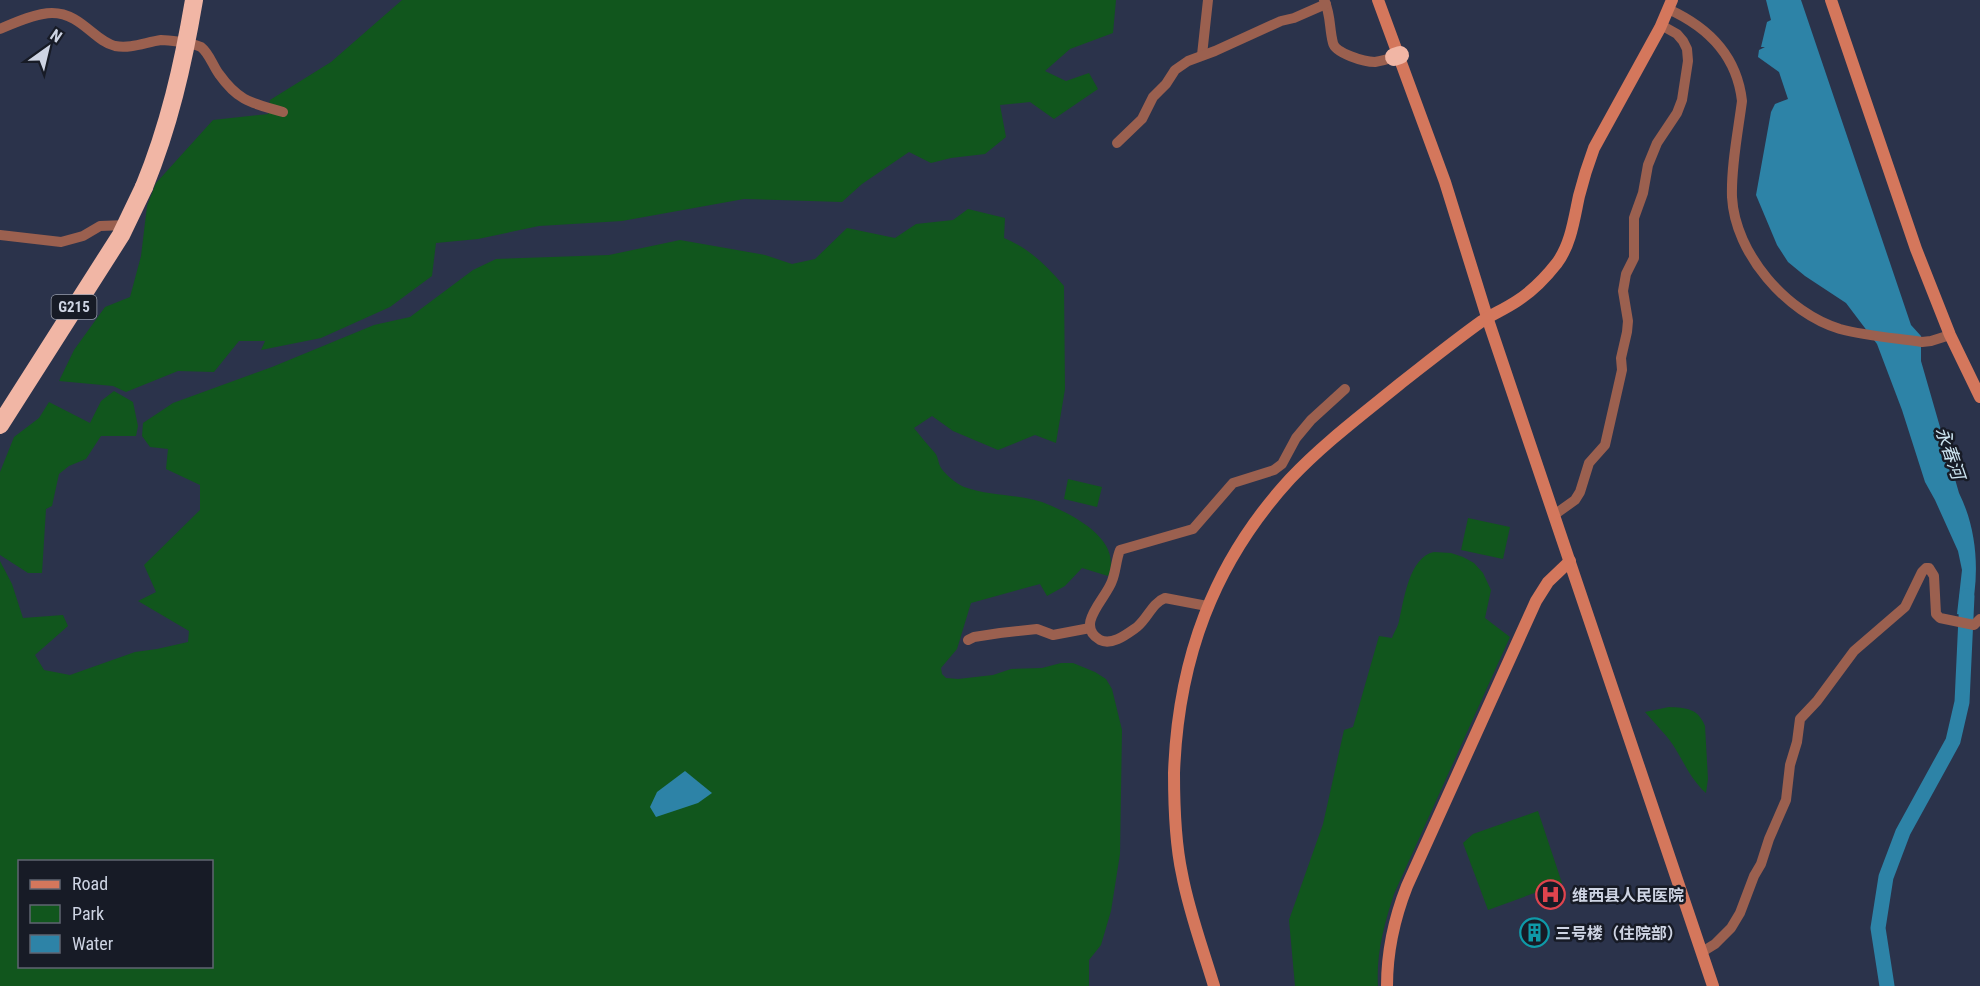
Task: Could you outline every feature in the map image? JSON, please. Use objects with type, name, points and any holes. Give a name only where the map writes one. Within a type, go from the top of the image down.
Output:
[{"type":"highway","name":"G215","points":[[0,425],[126,225],[144,187],[163,136],[176,91],[194,0]]},
{"type":"main road","points":[[1371,0],[1397,56]]},
{"type":"main road","points":[[1378,0],[1474,292],[1487,317],[1713,986]]},
{"type":"main road","points":[[1831,0],[1916,249],[1950,335],[1980,397]]},
{"type":"main road","points":[[1214,986],[1182,876],[1177,842],[1174,784],[1182,693],[1192,648],[1207,606],[1239,545],[1271,501],[1291,479],[1343,430],[1449,345],[1487,317],[1517,301],[1557,263],[1570,237],[1587,166],[1594,148],[1670,5]]},
{"type":"main road","points":[[1387,986],[1388,951],[1392,930],[1407,886],[1536,601],[1548,582],[1570,561]]},
{"type":"street","points":[[1202,55],[1208,0]]},
{"type":"street","points":[[1117,143],[1142,119],[1153,97],[1166,84],[1175,70],[1188,61],[1281,21],[1294,18],[1325,2],[1336,50],[1362,60],[1375,62],[1397,56]]},
{"type":"street","points":[[1670,5],[1728,56],[1740,86],[1742,101],[1732,198],[1735,216],[1749,254],[1769,281],[1799,306],[1828,324],[1922,342],[1931,342],[1950,335]]},
{"type":"street","points":[[0,29],[11,22],[56,13],[79,21],[114,46],[132,46],[160,40],[195,45],[201,47],[223,79],[241,98],[283,112]]},
{"type":"street","points":[[1554,515],[1575,500],[1580,492],[1589,463],[1605,445],[1622,370],[1621,358],[1627,332],[1628,321],[1623,291],[1626,274],[1634,258],[1634,218],[1643,193],[1648,165],[1657,143],[1677,113],[1682,100],[1688,61],[1687,49],[1677,34],[1661,25]]},
{"type":"street","points":[[0,235],[61,242],[83,236],[100,226],[126,225]]},
{"type":"street","points":[[1207,606],[1166,598],[1154,605],[1137,627],[1110,642],[1104,642],[1094,636],[1090,628],[1096,606],[1113,579],[1120,550],[1193,529],[1233,483],[1274,470],[1282,464],[1296,438],[1311,420],[1345,389]]},
{"type":"street","points":[[1702,952],[1715,944],[1731,928],[1761,864],[1786,800],[1790,765],[1797,742],[1800,719],[1817,701],[1854,651],[1905,607],[1926,568],[1929,568],[1934,576],[1936,615],[1954,621],[1975,622]]},
{"type":"street","points":[[969,640],[974,637],[1037,629],[1053,635],[1090,628]]},
{"type":"green space","points":[[402,0],[1116,0],[1113,33],[1070,49],[1045,71],[1066,81],[1089,73],[1098,89],[1054,119],[1030,102],[1000,105],[1006,137],[985,154],[931,163],[909,152],[862,184],[842,202],[744,199],[622,221],[539,226],[478,239],[436,243],[432,276],[390,307],[321,338],[261,350],[265,341],[239,341],[214,372],[178,371],[126,392],[113,386],[59,381],[74,350],[105,307],[130,297],[141,256],[147,206],[156,183],[213,120],[268,114],[270,100],[331,62]]},
{"type":"green space","points":[[968,209],[1005,218],[1004,238],[1037,258],[1064,286],[1065,389],[1056,443],[1035,435],[998,450],[953,431],[932,416],[914,428],[935,453],[940,466],[947,475],[964,487],[1032,499],[1054,507],[1092,529],[1102,539],[1108,550],[1111,563],[1108,576],[1082,568],[1065,586],[1047,596],[1040,584],[971,603],[957,649],[941,668],[946,678],[958,679],[993,675],[1011,669],[1042,668],[1061,663],[1073,663],[1106,679],[1112,689],[1122,730],[1120,854],[1111,911],[1101,945],[1089,960],[1089,986],[0,986],[0,561],[12,584],[23,618],[63,615],[68,626],[35,655],[44,670],[70,675],[135,652],[188,642],[189,631],[138,601],[156,592],[144,565],[200,510],[200,485],[166,469],[168,449],[150,447],[142,436],[143,423],[173,403],[272,367],[374,325],[410,317],[473,270],[496,259],[609,255],[680,240],[765,255],[792,264],[815,259],[847,228],[895,238],[916,224],[953,220]]},
{"type":"green space","points":[[114,391],[133,402],[138,426],[136,436],[101,436],[86,459],[69,466],[59,474],[52,506],[46,509],[42,573],[28,573],[0,555],[0,472],[14,437],[39,418],[49,402],[90,423],[101,401]]},
{"type":"green space","points":[[1068,479],[1102,487],[1097,507],[1064,499]]},
{"type":"green space","points":[[1468,518],[1510,527],[1503,559],[1461,550]]},
{"type":"green space","points":[[1434,552],[1451,553],[1463,557],[1474,563],[1483,573],[1491,590],[1485,618],[1510,637],[1394,894],[1378,962],[1378,986],[1295,986],[1289,920],[1323,824],[1344,730],[1353,727],[1379,636],[1392,638],[1413,570],[1426,556]]},
{"type":"green space","points":[[1669,707],[1695,712],[1705,726],[1708,779],[1706,793],[1692,777],[1670,741],[1645,712]]},
{"type":"green space","points":[[1538,811],[1562,883],[1488,910],[1463,843],[1473,834]]},
{"type":"water","points":[[1766,0],[1801,0],[1911,325],[1921,336],[1921,361],[1973,538],[1976,570],[1970,617],[1957,614],[1962,570],[1958,551],[1925,482],[1902,410],[1877,344],[1846,303],[1788,262],[1777,245],[1756,195],[1771,112],[1775,104],[1788,99],[1779,72],[1758,57],[1759,50],[1765,47],[1761,47],[1767,22],[1771,20]]},
{"type":"water","points":[[685,771],[712,793],[698,803],[656,817],[650,807],[657,792]]},
{"type":"waterway","name":"永春河","points":[[1887,986],[1878,928],[1886,877],[1903,832],[1953,741],[1962,702],[1967,596]]},
{"type":"place","name":"维西县人民医院","points":[[1551,895]]},
{"type":"place","name":"三号楼（住院部）","points":[[1534,933]]}]
